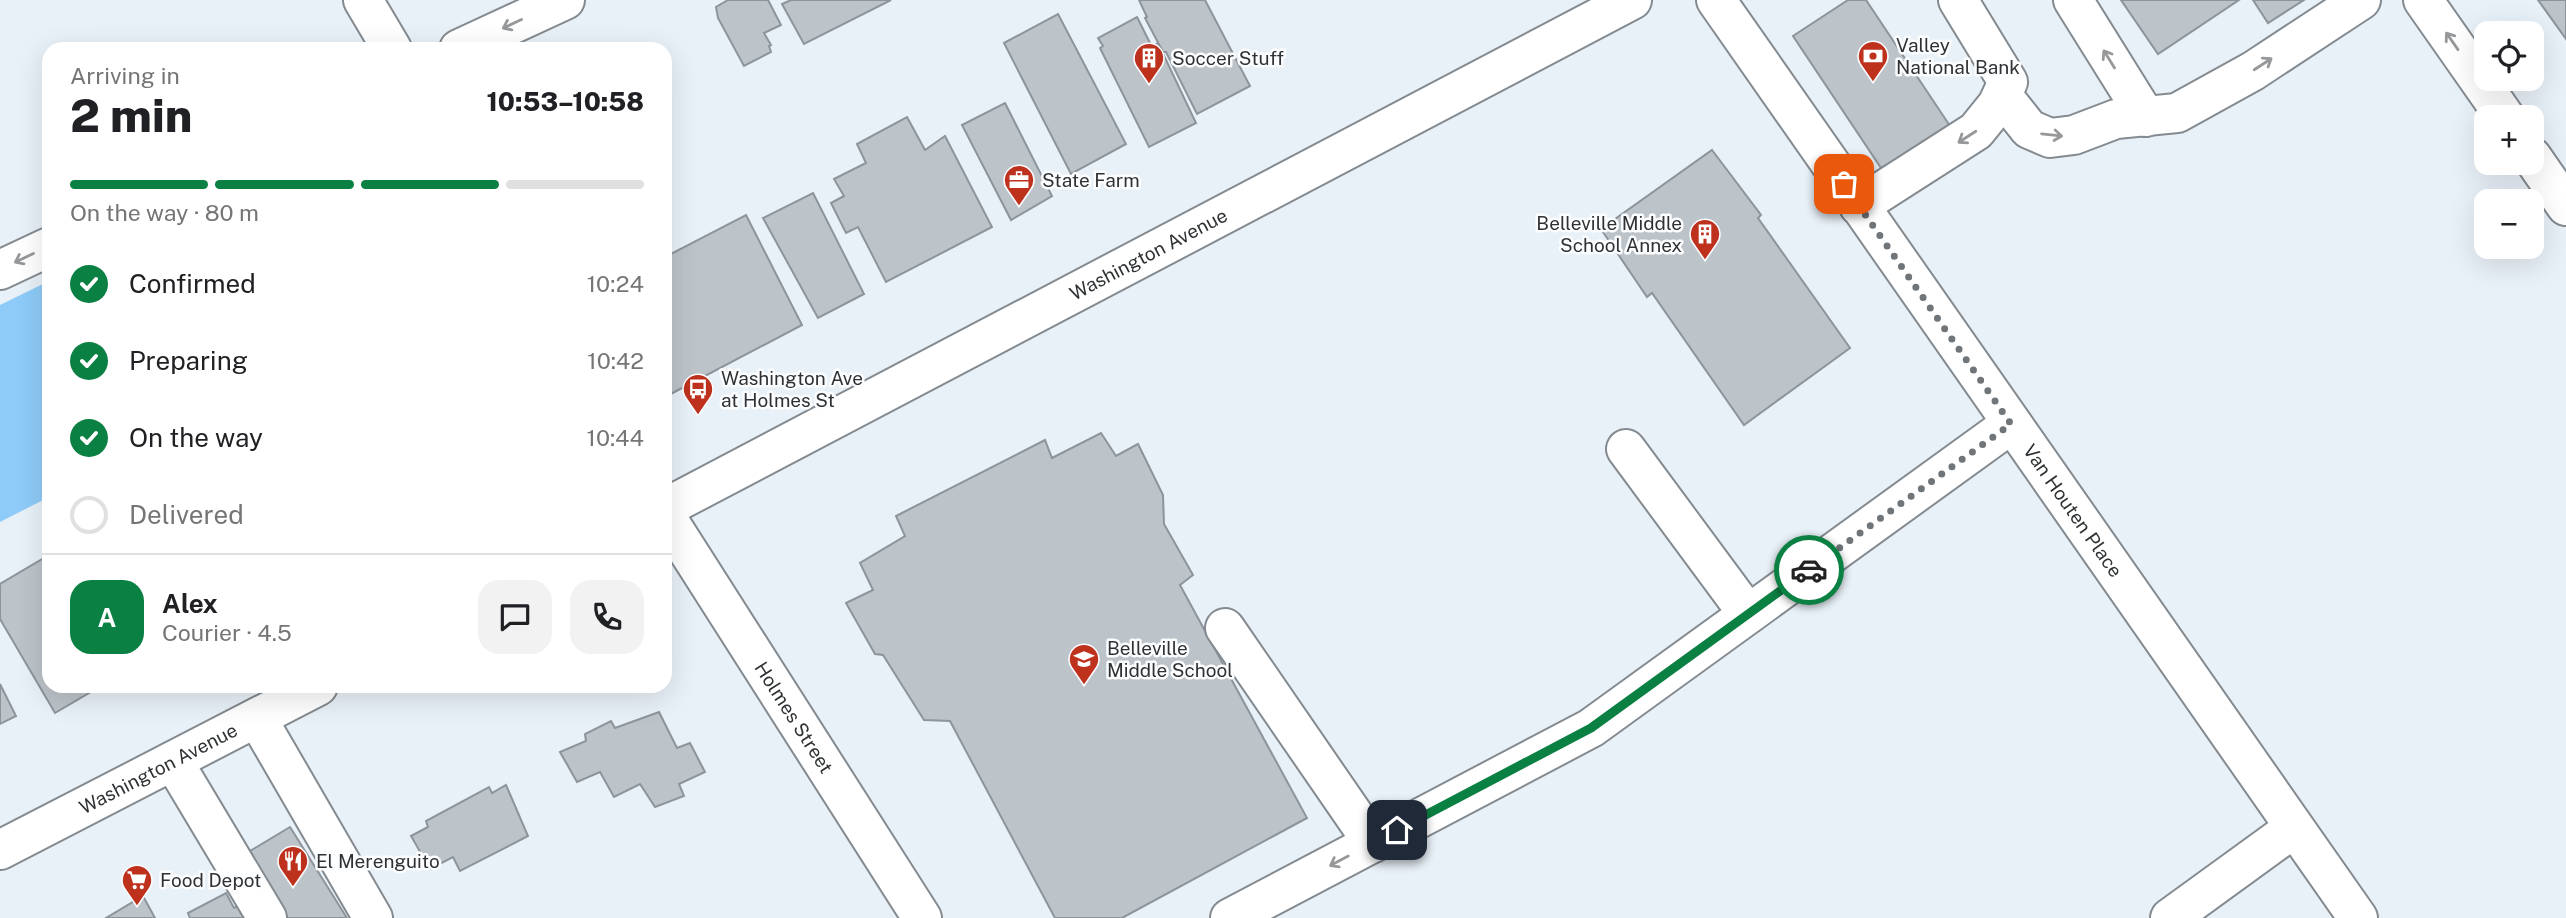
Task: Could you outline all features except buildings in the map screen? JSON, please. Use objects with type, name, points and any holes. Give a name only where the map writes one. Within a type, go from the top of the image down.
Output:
[{"type":"street","points":[[362,0],[388,42]]},
{"type":"street","points":[[474,42],[565,0]]},
{"type":"street","name":"Washington Avenue","points":[[672,504],[1632,0]]},
{"type":"street","name":"Van Houten Place","points":[[1716,0],[2358,918]]},
{"type":"street","points":[[1859,206],[1976,131],[2002,95],[2008,82],[1958,0]]},
{"type":"street","points":[[2073,0],[2146,117]]},
{"type":"street","points":[[2002,95],[2029,129],[2050,138],[2074,135],[2116,119],[2177,113],[2253,71],[2361,0]]},
{"type":"street","points":[[2423,0],[2497,105]]},
{"type":"street","points":[[2544,174],[2566,206]]},
{"type":"street","points":[[0,270],[42,250]]},
{"type":"street","points":[[1230,918],[1591,728],[2011,424]]},
{"type":"street","points":[[1626,449],[1748,614]]},
{"type":"street","name":"Holmes Street","points":[[672,526],[922,918]]},
{"type":"street","points":[[1225,628],[1373,843]]},
{"type":"street","name":"Washington Avenue","points":[[0,850],[305,693]]},
{"type":"street","points":[[257,718],[373,918]]},
{"type":"street","points":[[173,761],[267,918]]},
{"type":"street","points":[[2170,918],[2294,828]]},
{"type":"shaded area","points":[[42,284],[42,501],[0,522],[0,305]]},
{"type":"way so far","points":[[1809,570],[2011,424],[1844,184]]},
{"type":"place","name":"Valley National Bank","points":[[1873,83]]},
{"type":"place","name":"Soccer Stuff","points":[[1149,85]]},
{"type":"place","name":"State Farm","points":[[1019,207]]},
{"type":"place","name":"Belleville Middle School Annex","points":[[1705,261]]},
{"type":"place","name":"Washington Ave at Holmes St","points":[[698,416]]},
{"type":"place","name":"Belleville Middle School","points":[[1084,686]]},
{"type":"place","name":"El Merenguito","points":[[293,888]]},
{"type":"place","name":"Food Depot","points":[[137,907]]},
{"type":"route","points":[[1397,830],[1591,728],[1809,570]]}]
